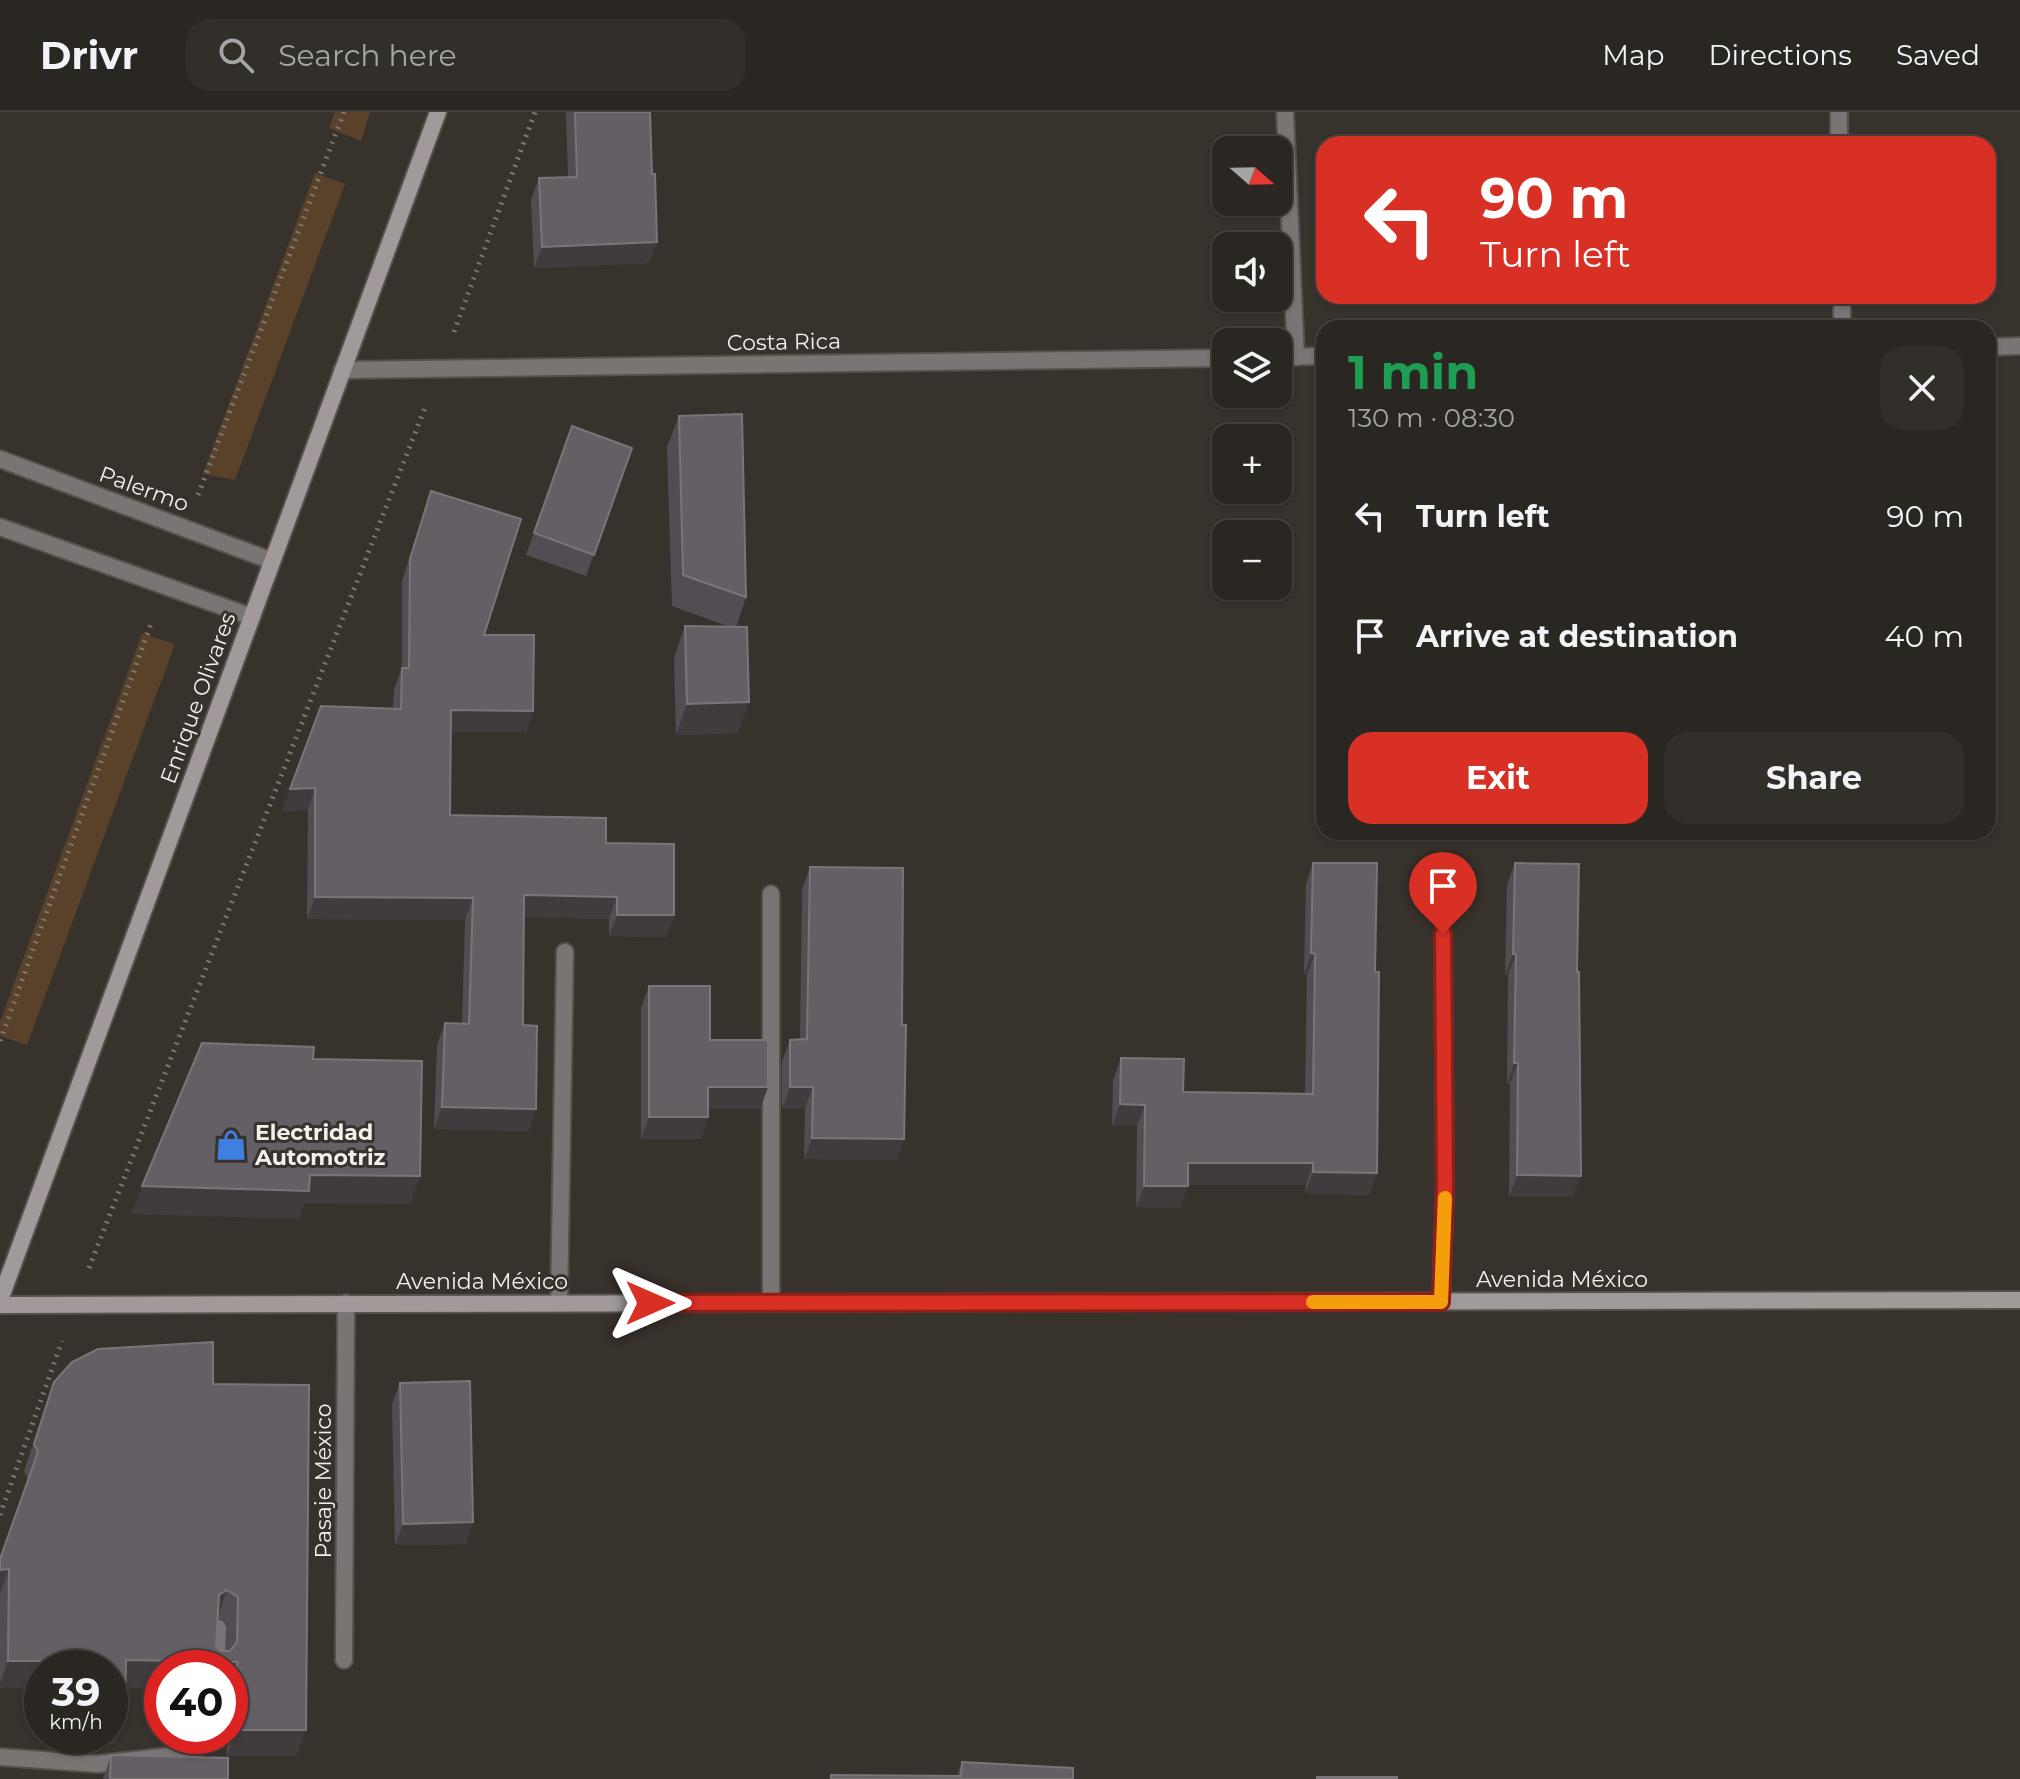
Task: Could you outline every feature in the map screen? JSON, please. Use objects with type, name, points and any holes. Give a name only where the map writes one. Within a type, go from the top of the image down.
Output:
[{"type":"street","name":"Enrique Olivares","points":[[0,1302],[438,112]]},
{"type":"street","points":[[1285,112],[1296,357]]},
{"type":"street","points":[[1839,112],[1839,136]]},
{"type":"street","points":[[1996,347],[2020,346]]},
{"type":"street","points":[[1292,357],[1316,356]]},
{"type":"street","name":"Costa Rica","points":[[342,370],[1212,358]]},
{"type":"street","name":"Palermo","points":[[0,459],[272,561]]},
{"type":"street","points":[[0,527],[252,617]]},
{"type":"street","points":[[771,894],[771,1303]]},
{"type":"street","points":[[1441,1302],[1445,1186],[1443,934]]},
{"type":"street","points":[[559,1303],[565,952]]},
{"type":"street","name":"Avenida México","points":[[0,1302],[2020,1300]]},
{"type":"street","name":"Pasaje México","points":[[344,1660],[346,1303]]},
{"type":"street","points":[[217,1650],[218,1628]]},
{"type":"street","points":[[0,1757],[98,1764],[188,1754]]},
{"type":"path","points":[[0,1515],[75,1304],[440,369],[535,112]]},
{"type":"shaded area","points":[[335,112],[370,112],[361,141],[329,128]]},
{"type":"shaded area","points":[[315,173],[345,184],[235,480],[203,474]]},
{"type":"shaded area","points":[[142,634],[175,644],[27,1045],[0,1036],[0,1022]]},
{"type":"building","points":[[575,112],[650,112],[657,242],[542,247],[539,178],[577,177]]},
{"type":"building","points":[[742,414],[746,597],[683,575],[679,416]]},
{"type":"building","points":[[572,426],[632,448],[594,555],[534,533]]},
{"type":"building","points":[[431,491],[521,519],[484,635],[534,635],[533,711],[451,710],[450,815],[606,818],[606,843],[674,844],[674,915],[617,915],[617,897],[524,895],[523,1025],[537,1026],[536,1109],[442,1107],[445,1023],[469,1024],[473,898],[315,897],[315,788],[290,789],[321,706],[401,709],[402,668],[409,668],[410,559]]},
{"type":"building","points":[[685,626],[747,627],[749,702],[687,704]]},
{"type":"building","points":[[1313,863],[1377,863],[1377,1173],[1313,1172],[1313,1163],[1188,1163],[1188,1186],[1144,1186],[1145,1105],[1120,1104],[1121,1058],[1184,1059],[1183,1092],[1313,1094]]},
{"type":"building","points":[[1515,863],[1579,864],[1577,972],[1581,1176],[1517,1175],[1518,1063],[1514,1063],[1516,954],[1513,954]]},
{"type":"building","points":[[810,867],[903,868],[902,1025],[906,1025],[904,1139],[812,1138],[813,1087],[790,1087],[790,1040],[807,1039]]},
{"type":"building","points":[[649,986],[710,986],[710,1040],[768,1040],[768,1087],[708,1087],[708,1117],[649,1117]]},
{"type":"building","points":[[202,1043],[314,1047],[313,1059],[422,1061],[420,1176],[310,1175],[309,1191],[142,1186]]},
{"type":"building","points":[[213,1342],[213,1384],[309,1385],[306,1730],[248,1730],[248,1650],[231,1650],[237,1642],[238,1597],[227,1590],[219,1595],[216,1646],[219,1650],[144,1650],[144,1660],[128,1660],[128,1650],[24,1650],[24,1661],[8,1661],[9,1569],[0,1570],[0,1559],[38,1452],[34,1444],[54,1382],[72,1362],[98,1349]]},
{"type":"building","points":[[470,1381],[473,1522],[403,1524],[400,1383]]},
{"type":"building","points":[[111,1755],[228,1758],[228,1779],[110,1779]]},
{"type":"building","points":[[962,1762],[1073,1768],[1073,1779],[831,1779],[831,1775],[961,1776]]},
{"type":"building","points":[[1397,1777],[1397,1779],[1317,1779]]},
{"type":"slow traffic","points":[[1313,1302],[1441,1302],[1445,1198]]},
{"type":"place","name":"Electridad Automotriz","points":[[231,1145]]},
{"type":"route","points":[[650,1303],[1441,1302],[1445,1186],[1443,934]]}]
